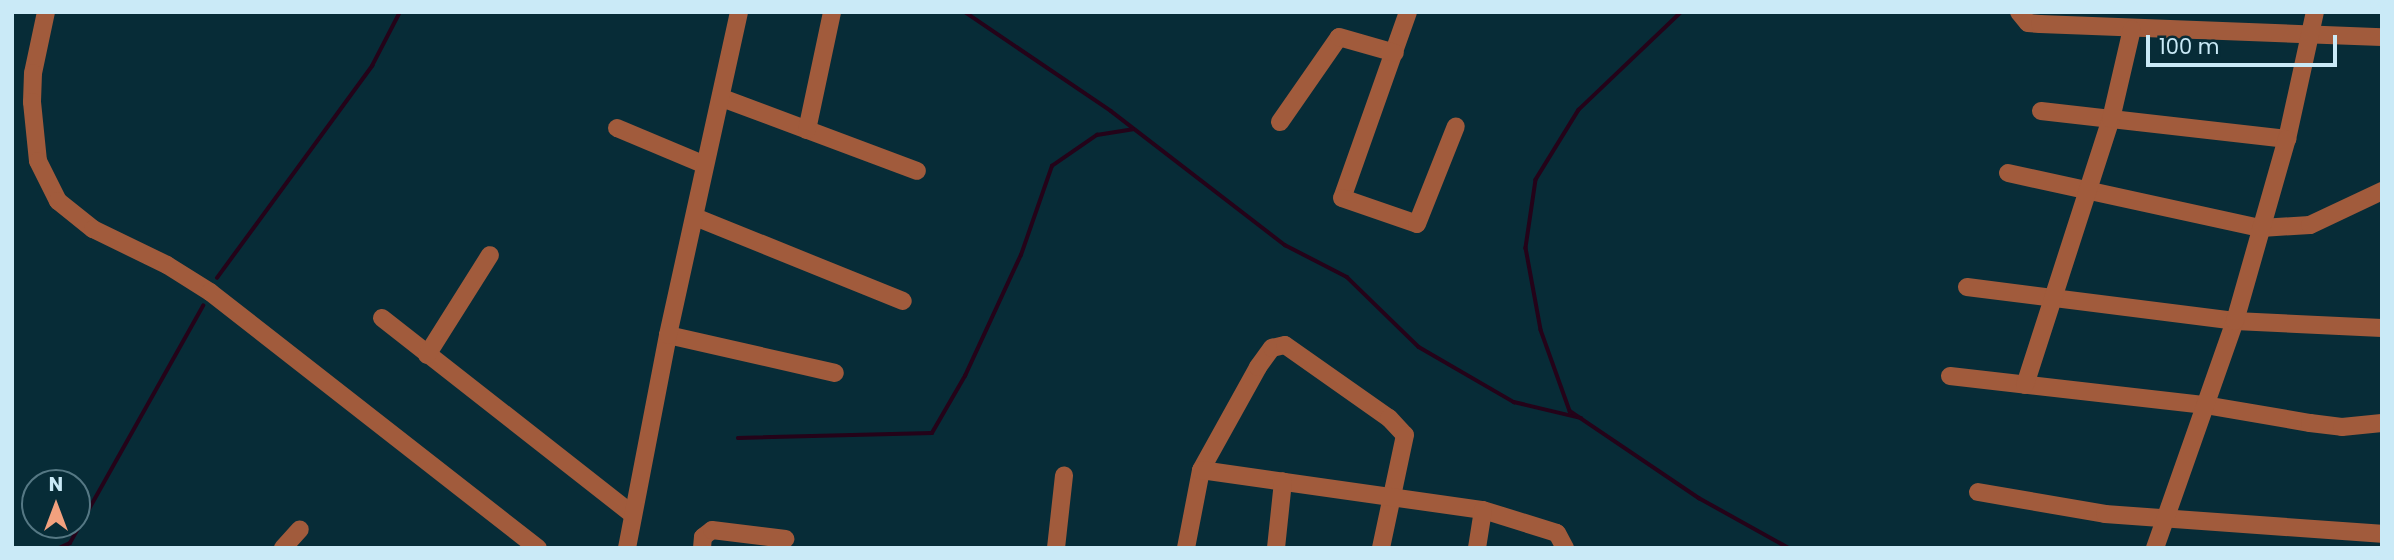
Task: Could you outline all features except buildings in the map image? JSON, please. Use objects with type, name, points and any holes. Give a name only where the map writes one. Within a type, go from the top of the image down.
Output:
[{"type":"street","points":[[46,12],[33,73],[32,102],[38,161],[58,201],[93,229],[167,265],[210,292],[538,548]]},
{"type":"street","points":[[627,548],[668,335],[739,12]]},
{"type":"street","points":[[807,130],[832,12]]},
{"type":"street","points":[[1408,12],[1342,198],[1417,224],[1456,126]]},
{"type":"street","points":[[2018,12],[2028,23],[2382,37]]},
{"type":"street","points":[[2155,548],[2168,519],[2235,321],[2287,139],[2315,12]]},
{"type":"street","points":[[2025,386],[2112,119],[2132,29]]},
{"type":"street","points":[[1280,122],[1336,39],[1395,53]]},
{"type":"street","points":[[722,98],[917,171]]},
{"type":"street","points":[[2041,111],[2287,139]]},
{"type":"street","points":[[617,128],[705,165]]},
{"type":"street","points":[[2008,173],[2261,228],[2310,225],[2382,191]]},
{"type":"street","points":[[695,217],[903,301]]},
{"type":"street","points":[[427,355],[490,255]]},
{"type":"street","points":[[1967,288],[2235,321],[2382,328]]},
{"type":"street","points":[[382,318],[634,515]]},
{"type":"street","points":[[668,335],[835,373]]},
{"type":"street","points":[[1186,548],[1201,470],[1258,367],[1272,348],[1285,345],[1401,429],[1405,443],[1389,497],[1381,548]]},
{"type":"street","points":[[1950,376],[2205,405],[2342,427],[2382,422]]},
{"type":"street","points":[[1201,470],[1483,510],[1557,533],[1564,548]]},
{"type":"street","points":[[1056,548],[1064,475]]},
{"type":"street","points":[[1276,548],[1283,481]]},
{"type":"street","points":[[1978,492],[2048,507],[2168,519],[2381,534]]},
{"type":"street","points":[[1477,548],[1483,510]]},
{"type":"street","points":[[2381,548],[2382,520]]},
{"type":"street","points":[[283,548],[300,529]]},
{"type":"street","points":[[702,548],[703,537],[712,530],[785,539]]},
{"type":"waterway","points":[[217,278],[372,66],[400,12]]},
{"type":"waterway","points":[[965,12],[1111,111],[1285,245],[1347,277],[1419,347],[1514,402],[1581,418]]},
{"type":"waterway","points":[[1682,12],[1579,110],[1536,180],[1526,248],[1541,330],[1570,411],[1699,498],[1789,548]]},
{"type":"waterway","points":[[738,438],[932,433],[965,376],[1021,255],[1052,166],[1097,135],[1133,129]]},
{"type":"waterway","points":[[59,548],[70,543],[203,306]]}]
